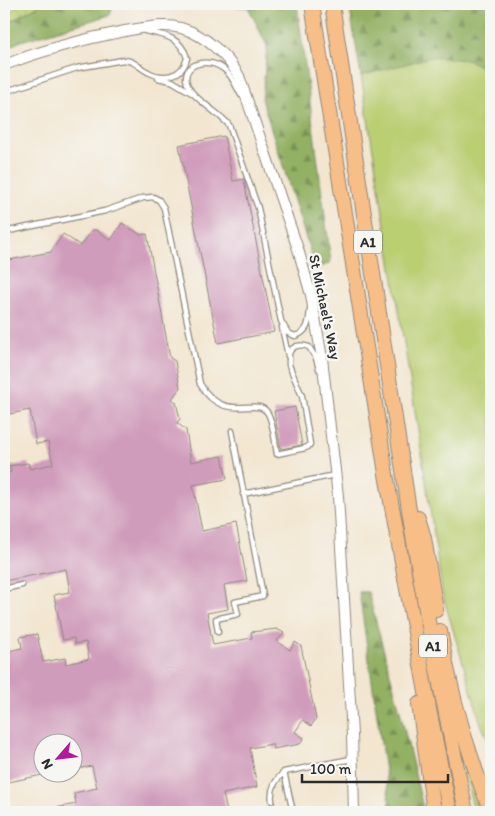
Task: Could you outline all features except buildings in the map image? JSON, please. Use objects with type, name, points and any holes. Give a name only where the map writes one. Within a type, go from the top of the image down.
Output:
[{"type":"highway","name":"A1","points":[[312,4],[396,530],[450,812]]},
{"type":"highway","name":"A1","points":[[332,4],[406,479],[413,536],[434,655],[466,812]]},
{"type":"highway","points":[[406,479],[424,538],[450,681],[471,757],[491,812]]},
{"type":"highway","points":[[396,530],[406,627],[434,812]]},
{"type":"street","name":"St Michael's Way","points":[[4,65],[35,53],[94,37],[154,26],[181,28],[201,37],[218,50],[233,67],[242,86],[298,249],[311,295],[326,397],[342,558],[353,759],[354,812]]},
{"type":"lane","points":[[136,29],[174,38],[183,48],[187,58],[184,68],[176,74],[163,77],[146,71]]},
{"type":"lane","points":[[4,92],[77,68],[123,60],[135,62],[153,76],[172,81],[196,96],[229,125],[258,208],[289,365],[302,396],[310,444],[308,447],[277,454],[270,418],[264,408],[224,406],[212,400],[200,384],[164,208],[159,200],[153,197],[143,198],[105,211],[4,232]]},
{"type":"lane","points":[[196,96],[187,81],[189,71],[197,63],[215,63],[229,73],[252,116]]},
{"type":"lane","points":[[281,321],[288,334],[295,336],[304,332],[308,327],[311,295]]},
{"type":"lane","points":[[288,356],[291,349],[299,345],[309,348],[313,352],[326,397]]},
{"type":"lane","points":[[218,632],[216,619],[238,614],[235,602],[263,596],[232,431]]},
{"type":"lane","points":[[244,494],[335,475]]},
{"type":"lane","points":[[4,589],[22,585]]},
{"type":"lane","points":[[272,802],[273,787],[277,778],[284,772],[353,759]]},
{"type":"lane","points":[[284,772],[293,812]]},
{"type":"green space","points":[[4,4],[41,4],[4,25]]},
{"type":"green space","points":[[41,4],[114,4],[110,15],[21,41],[4,49],[4,25]]},
{"type":"green space","points":[[199,4],[297,4],[331,262],[316,270],[262,100],[267,46],[248,7],[205,6]]},
{"type":"green space","points":[[349,4],[491,4],[491,73],[469,60],[431,57],[361,76]]},
{"type":"green space","points":[[431,57],[469,60],[491,73],[491,747],[481,724],[443,596],[361,76]]},
{"type":"green space","points":[[359,592],[368,592],[399,707],[424,812],[391,812]]},
{"type":"green space","points":[[457,743],[462,744],[486,812],[474,812]]}]
